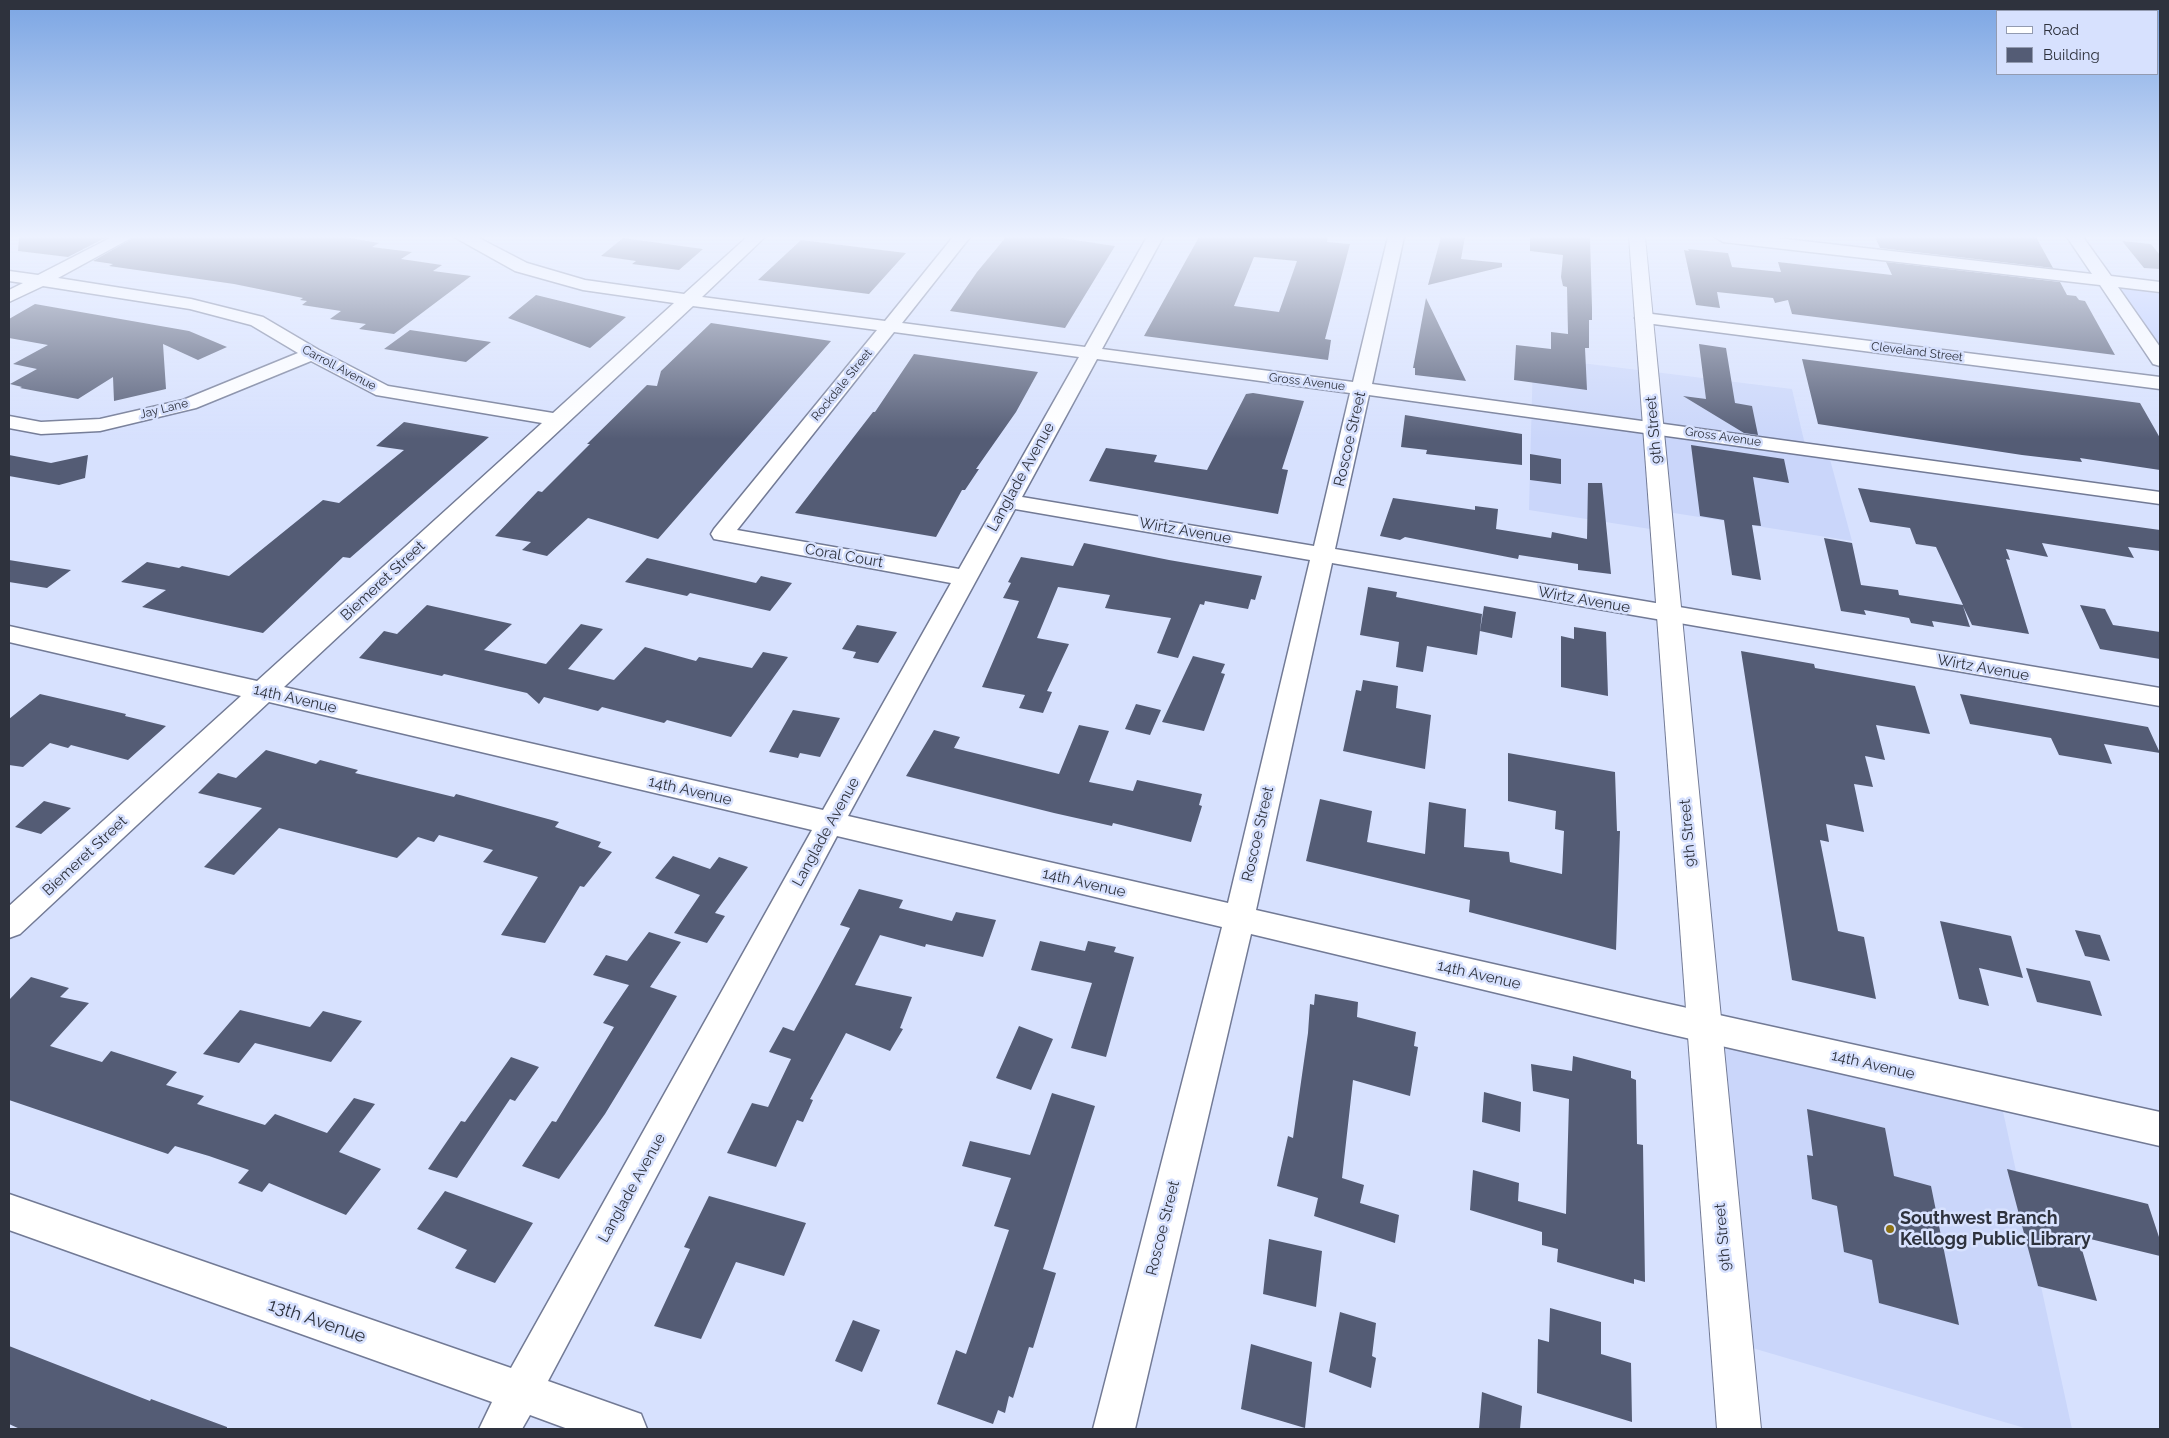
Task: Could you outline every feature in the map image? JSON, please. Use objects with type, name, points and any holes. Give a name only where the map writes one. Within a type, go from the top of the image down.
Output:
[{"type":"street","name":"Carroll Avenue","points":[[191,304],[257,321],[312,354],[383,391],[559,420]]},
{"type":"street","name":"Biemeret Street","points":[[9,926],[684,304]]},
{"type":"street","name":"Gross Avenue","points":[[719,304],[1654,427],[2160,498]]},
{"type":"street","name":"Rockdale Street","points":[[722,534],[908,304]]},
{"type":"street","name":"Langlade Avenue","points":[[500,1429],[830,823],[1117,304]]},
{"type":"street","name":"Roscoe Street","points":[[1114,1429],[1239,919],[1381,304]]},
{"type":"street","name":"9th Street","points":[[1643,304],[1739,1429]]},
{"type":"street","points":[[2122,304],[2160,360]]},
{"type":"street","name":"Cleveland Street","points":[[1644,318],[2160,383]]},
{"type":"street","name":"Jay Lane","points":[[9,422],[41,428],[100,425],[189,404],[312,354]]},
{"type":"street","name":"Wirtz Avenue","points":[[1008,501],[2160,698]]},
{"type":"street","name":"Coral Court","points":[[722,534],[966,578]]},
{"type":"street","name":"14th Avenue","points":[[9,634],[264,691],[1704,1027],[2160,1129]]},
{"type":"street","name":"13th Avenue","points":[[9,1212],[626,1429]]},
{"type":"shaded area","points":[[2122,304],[2160,304],[2160,360]]},
{"type":"shaded area","points":[[1533,357],[1792,389],[1806,449],[1828,452],[1852,541],[1661,511],[1663,531],[1529,510]]},
{"type":"shaded area","points":[[1704,1027],[1999,1093],[2072,1429],[2028,1429],[1732,1342]]},
{"type":"building","points":[[36,304],[189,331],[227,347],[198,360],[163,344],[166,389],[114,401],[113,377],[78,399],[20,388],[22,387],[10,384],[37,369],[13,364],[48,345],[9,338],[9,319]]},
{"type":"building","points":[[434,304],[394,334],[359,329],[366,324],[330,319],[341,311],[302,305]]},
{"type":"building","points":[[525,304],[573,304],[626,317],[590,348],[508,318]]},
{"type":"building","points":[[955,304],[1080,304],[1065,328],[950,311]]},
{"type":"building","points":[[1162,304],[1235,304],[1234,306],[1279,312],[1282,304],[1334,304],[1325,339],[1331,340],[1328,360],[1144,336]]},
{"type":"building","points":[[1425,304],[1429,304],[1466,381],[1415,375],[1415,368],[1413,368]]},
{"type":"building","points":[[1567,304],[1592,304],[1592,320],[1589,320],[1589,348],[1585,348],[1587,390],[1514,380],[1516,345],[1551,349],[1551,332],[1568,334]]},
{"type":"building","points":[[1719,304],[1720,308],[1696,305]]},
{"type":"building","points":[[1789,304],[2087,304],[2115,355],[1792,314]]},
{"type":"building","points":[[711,323],[831,341],[658,539],[588,518],[547,556],[522,550],[531,542],[495,536],[538,491],[542,492],[590,444],[587,444],[647,385],[657,386],[661,371]]},
{"type":"building","points":[[410,330],[491,342],[466,362],[384,349]]},
{"type":"building","points":[[1699,344],[1726,348],[1735,403],[1752,406],[1758,435],[1744,433],[1683,396],[1706,399]]},
{"type":"building","points":[[914,354],[1038,372],[1016,412],[976,469],[979,469],[965,490],[962,490],[936,537],[795,513],[873,412],[875,412]]},
{"type":"building","points":[[1802,359],[2140,403],[2160,438],[2160,470],[2080,458],[2082,462],[2022,455],[1818,424]]},
{"type":"building","points":[[1253,393],[1304,401],[1282,469],[1288,470],[1278,514],[1089,481],[1106,448],[1157,455],[1154,462],[1207,470],[1246,394]]},
{"type":"building","points":[[1405,415],[1522,434],[1522,465],[1426,454],[1427,450],[1401,447]]},
{"type":"building","points":[[404,422],[489,437],[350,558],[343,557],[263,633],[142,607],[166,590],[121,582],[147,562],[179,568],[182,566],[229,576],[323,500],[339,503],[404,450],[376,446]]},
{"type":"building","points":[[1691,445],[1784,459],[1789,483],[1753,477],[1761,526],[1752,525],[1761,580],[1732,575],[1724,520],[1700,516]]},
{"type":"building","points":[[1530,454],[1561,459],[1561,484],[1530,480]]},
{"type":"building","points":[[9,455],[51,463],[88,455],[85,478],[59,485],[9,476]]},
{"type":"building","points":[[1588,483],[1602,483],[1611,574],[1578,570],[1578,564],[1519,555],[1518,559],[1405,537],[1400,540],[1380,536],[1393,498],[1475,510],[1475,506],[1498,509],[1496,529],[1551,538],[1552,532],[1587,539]]},
{"type":"building","points":[[1858,488],[2160,530],[2160,551],[2128,547],[2134,558],[2042,543],[2048,557],[2006,549],[2010,560],[2006,559],[2029,634],[1972,625],[1963,606],[1970,627],[1932,621],[1934,627],[1911,623],[1909,618],[1864,610],[1866,615],[1841,611],[1824,538],[1852,543],[1861,585],[1898,590],[1899,595],[1963,605],[1936,547],[1916,544],[1910,528],[1870,522]]},
{"type":"building","points":[[1084,543],[1262,576],[1255,600],[1251,599],[1248,609],[1205,601],[1204,605],[1200,604],[1178,658],[1157,653],[1171,618],[1105,608],[1110,595],[1058,587],[1037,638],[1069,644],[1047,691],[1052,692],[1043,713],[1019,708],[1025,695],[982,687],[1019,601],[1003,598],[1011,583],[1008,582],[1021,557],[1073,566]]},
{"type":"building","points":[[647,558],[756,583],[761,576],[792,583],[770,611],[690,593],[687,596],[625,582]]},
{"type":"building","points":[[9,560],[71,570],[47,588],[9,582]]},
{"type":"building","points":[[1368,587],[1397,592],[1396,597],[1482,614],[1477,655],[1427,646],[1423,672],[1396,667],[1399,642],[1360,635]]},
{"type":"building","points":[[427,605],[512,624],[484,650],[546,664],[581,624],[603,629],[568,669],[614,680],[645,647],[696,661],[699,657],[752,668],[763,652],[788,657],[731,737],[667,720],[664,723],[602,707],[598,711],[544,697],[539,704],[527,693],[444,674],[442,676],[359,658],[384,631],[397,634]]},
{"type":"building","points":[[2080,605],[2105,609],[2113,625],[2160,632],[2160,659],[2100,649]]},
{"type":"building","points":[[1484,606],[1516,612],[1512,638],[1480,631]]},
{"type":"building","points":[[857,625],[897,632],[878,663],[853,658],[856,652],[842,649]]},
{"type":"building","points":[[1574,627],[1606,632],[1608,696],[1561,687],[1561,636],[1574,639]]},
{"type":"building","points":[[1741,651],[1814,664],[1815,668],[1915,686],[1930,734],[1876,725],[1885,760],[1865,756],[1873,787],[1854,784],[1864,832],[1826,824],[1829,842],[1820,840],[1838,931],[1864,937],[1876,999],[1792,980]]},
{"type":"building","points":[[1193,656],[1225,664],[1221,673],[1225,674],[1204,731],[1162,722]]},
{"type":"building","points":[[1363,680],[1398,686],[1396,708],[1431,715],[1425,769],[1343,751],[1356,690],[1361,691]]},
{"type":"building","points":[[40,694],[126,714],[125,716],[166,726],[128,760],[71,745],[68,748],[50,743],[23,767],[9,765],[9,719]]},
{"type":"building","points":[[1960,694],[2148,727],[2160,753],[2104,744],[2112,764],[2059,755],[2051,738],[1970,724]]},
{"type":"building","points":[[1136,704],[1161,710],[1150,735],[1125,729]]},
{"type":"building","points":[[793,710],[840,718],[820,757],[800,753],[798,758],[769,752]]},
{"type":"building","points":[[1079,725],[1109,731],[1089,782],[1133,791],[1137,780],[1202,794],[1199,805],[1202,806],[1191,842],[1113,823],[1112,826],[1054,813],[906,776],[934,730],[960,737],[954,748],[1059,774]]},
{"type":"building","points":[[266,750],[316,764],[320,760],[358,770],[355,773],[454,797],[456,794],[559,822],[555,827],[601,842],[598,847],[612,852],[584,887],[580,886],[545,943],[501,935],[538,877],[483,862],[493,850],[439,835],[434,842],[418,837],[397,858],[279,828],[234,875],[204,867],[262,808],[198,793],[218,773],[236,778]]},
{"type":"building","points":[[1508,753],[1615,772],[1617,831],[1620,831],[1616,950],[1469,912],[1470,900],[1306,861],[1320,799],[1372,811],[1367,842],[1425,854],[1429,802],[1466,809],[1464,847],[1509,852],[1510,862],[1562,874],[1564,831],[1555,829],[1556,811],[1508,801]]},
{"type":"building","points":[[44,801],[71,808],[41,834],[15,827]]},
{"type":"building","points":[[673,856],[710,869],[719,857],[748,867],[715,913],[725,916],[707,943],[674,933],[700,895],[655,878]]},
{"type":"building","points":[[859,889],[903,900],[899,908],[952,921],[956,912],[996,920],[983,957],[926,944],[925,947],[880,935],[855,985],[912,997],[900,1028],[903,1029],[890,1051],[846,1033],[810,1099],[813,1100],[803,1122],[797,1120],[776,1167],[727,1153],[752,1103],[768,1107],[791,1059],[769,1052],[783,1027],[794,1031],[820,984],[850,928],[840,925]]},
{"type":"building","points":[[1940,921],[2011,936],[2023,978],[1979,968],[1989,1006],[1959,999]]},
{"type":"building","points":[[2075,930],[2100,935],[2110,961],[2085,956]]},
{"type":"building","points":[[649,932],[681,942],[650,987],[677,996],[605,1114],[559,1179],[522,1166],[552,1121],[556,1122],[614,1027],[603,1023],[629,985],[593,975],[606,955],[627,961]]},
{"type":"building","points":[[1040,941],[1085,951],[1088,941],[1116,947],[1114,952],[1134,957],[1106,1057],[1071,1048],[1092,983],[1031,970]]},
{"type":"building","points":[[2026,968],[2090,981],[2102,1016],[2037,1002]]},
{"type":"building","points":[[31,977],[69,988],[60,997],[89,1003],[50,1046],[102,1062],[111,1051],[177,1072],[166,1085],[204,1096],[197,1104],[265,1125],[275,1114],[327,1133],[354,1098],[375,1104],[339,1152],[381,1169],[346,1215],[269,1183],[262,1192],[238,1183],[249,1170],[209,1156],[175,1146],[168,1154],[9,1100],[9,1000]]},
{"type":"building","points":[[1315,994],[1358,1002],[1357,1017],[1416,1032],[1414,1046],[1418,1047],[1410,1096],[1353,1080],[1342,1178],[1364,1185],[1360,1203],[1399,1215],[1395,1243],[1314,1216],[1318,1198],[1277,1186],[1288,1136],[1293,1138],[1308,1033],[1310,1004],[1314,1005]]},
{"type":"building","points":[[240,1010],[310,1027],[323,1011],[362,1021],[331,1062],[255,1043],[239,1063],[203,1054]]},
{"type":"building","points":[[1019,1026],[1053,1039],[1031,1090],[996,1078]]},
{"type":"building","points":[[1573,1056],[1631,1071],[1631,1078],[1636,1080],[1637,1144],[1643,1145],[1645,1282],[1634,1279],[1634,1284],[1557,1262],[1558,1249],[1542,1245],[1542,1232],[1470,1210],[1473,1170],[1519,1183],[1518,1201],[1566,1214],[1569,1099],[1533,1091],[1531,1064],[1572,1071]]},
{"type":"building","points":[[511,1057],[539,1067],[515,1101],[510,1099],[457,1178],[428,1169],[461,1121],[465,1122]]},
{"type":"building","points":[[1484,1092],[1521,1102],[1520,1132],[1482,1122]]},
{"type":"building","points":[[1052,1093],[1095,1106],[1043,1269],[1056,1273],[1033,1348],[1029,1347],[1013,1398],[1009,1396],[1005,1413],[998,1410],[993,1424],[937,1404],[956,1350],[966,1354],[1009,1230],[994,1226],[1011,1178],[962,1166],[970,1141],[1030,1155]]},
{"type":"building","name":"Southwest Branch Kellogg Public Library","points":[[1807,1109],[1885,1128],[1894,1176],[1931,1186],[1959,1325],[1879,1303],[1872,1260],[1844,1252],[1837,1206],[1812,1199],[1807,1155],[1813,1156]]},
{"type":"building","points":[[2007,1169],[2148,1204],[2160,1240],[2160,1256],[2078,1236],[2097,1301],[2038,1286]]},
{"type":"building","points":[[445,1191],[533,1223],[495,1283],[455,1268],[467,1250],[417,1229]]},
{"type":"building","points":[[709,1196],[806,1223],[784,1276],[736,1262],[701,1339],[654,1326],[690,1249],[684,1247]]},
{"type":"building","points":[[1269,1239],[1322,1251],[1316,1307],[1263,1294]]},
{"type":"building","points":[[1550,1308],[1601,1322],[1601,1354],[1631,1363],[1632,1422],[1537,1393],[1538,1339],[1549,1342]]},
{"type":"building","points":[[1340,1312],[1376,1323],[1372,1356],[1376,1358],[1371,1388],[1329,1372]]},
{"type":"building","points":[[853,1320],[880,1330],[862,1372],[835,1361]]},
{"type":"building","points":[[1251,1344],[1312,1362],[1305,1428],[1241,1409]]},
{"type":"building","points":[[9,1346],[150,1401],[151,1399],[227,1427],[227,1429],[20,1429],[9,1424]]},
{"type":"building","points":[[1482,1392],[1522,1406],[1520,1429],[1479,1429]]},
{"type":"place","name":"Southwest Branch Kellogg Public Library","points":[[1890,1229]]}]
